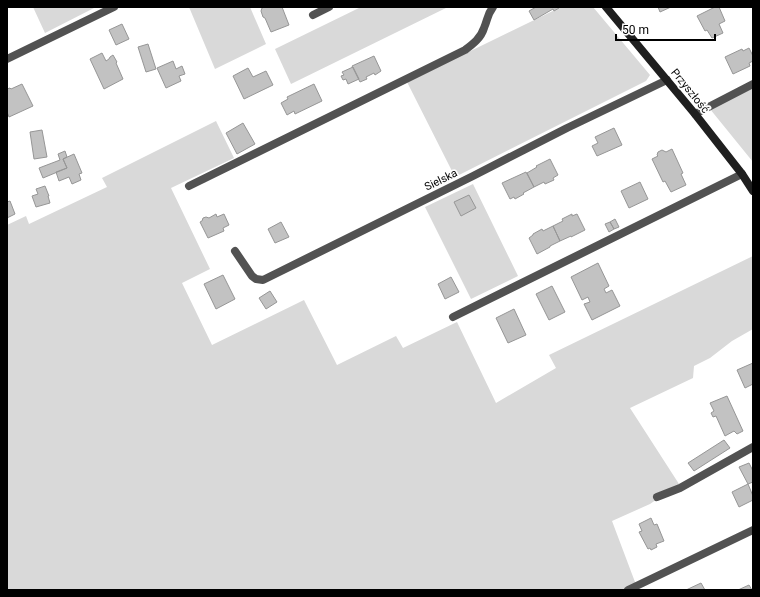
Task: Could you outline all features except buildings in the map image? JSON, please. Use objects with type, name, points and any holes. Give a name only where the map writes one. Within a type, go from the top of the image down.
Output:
[{"type":"street","points":[[7,59],[114,7]]},
{"type":"street","points":[[313,15],[329,7]]},
{"type":"street","points":[[189,186],[465,50],[475,43],[484,30],[487,15],[493,7]]},
{"type":"street","name":"Przyszłość","points":[[606,7],[695,114],[742,174],[753,191]]},
{"type":"street","name":"Sielska","points":[[235,251],[252,276],[256,279],[263,280],[567,128],[667,80]]},
{"type":"street","points":[[695,114],[753,84]]},
{"type":"street","points":[[453,317],[742,174]]},
{"type":"street","points":[[657,497],[680,488],[753,446]]},
{"type":"street","points":[[628,590],[753,530]]},
{"type":"shaded area","points":[[33,7],[96,7],[45,33]]},
{"type":"shaded area","points":[[189,7],[250,7],[266,44],[215,69]]},
{"type":"shaded area","points":[[361,7],[448,7],[291,84],[275,49]]},
{"type":"shaded area","points":[[561,7],[593,7],[650,75],[646,81],[455,177],[407,82]]},
{"type":"shaded area","points":[[753,88],[753,162],[710,109]]},
{"type":"shaded area","points":[[216,121],[234,158],[171,188],[210,269],[182,283],[212,345],[304,300],[337,365],[396,336],[403,348],[457,322],[496,403],[556,368],[549,355],[753,256],[753,329],[732,341],[710,358],[694,366],[693,378],[630,408],[679,484],[650,504],[612,521],[638,590],[7,590],[7,225],[26,216],[29,224],[107,187],[102,178]]},
{"type":"shaded area","points":[[473,184],[518,276],[471,299],[425,207]]}]
